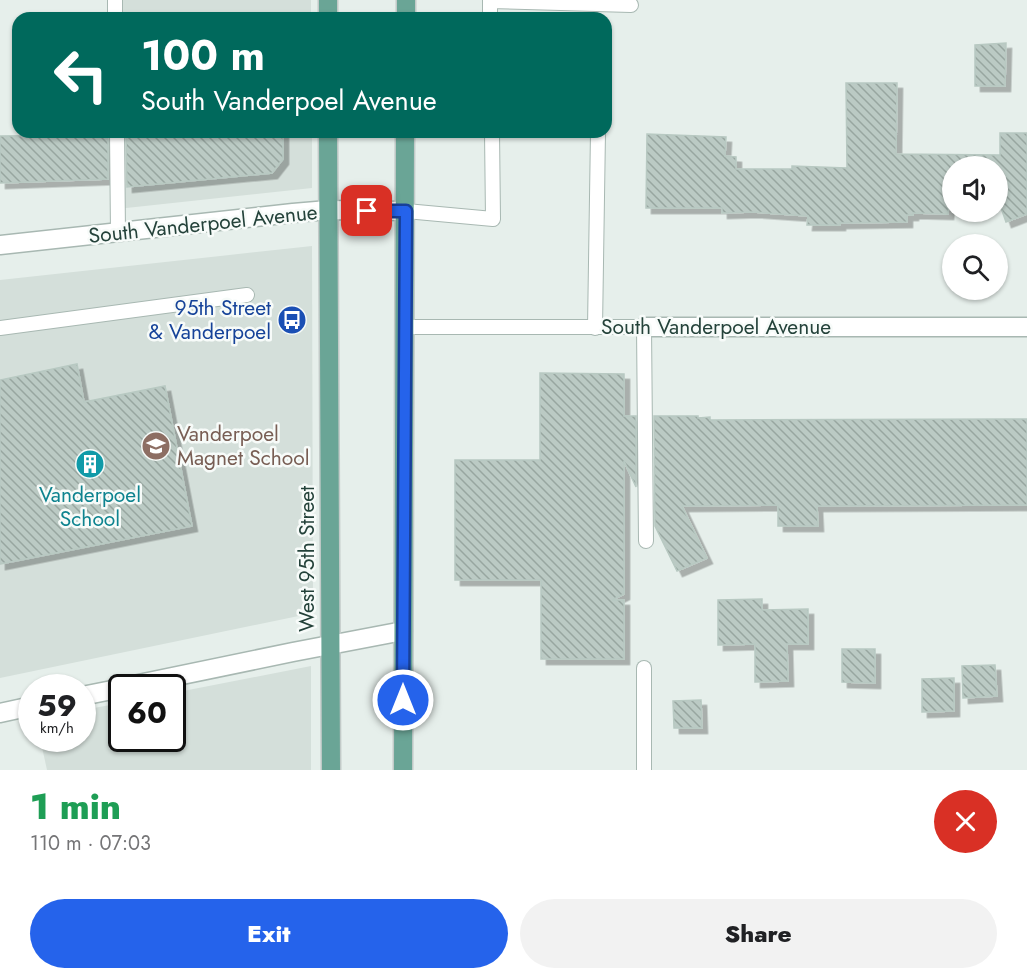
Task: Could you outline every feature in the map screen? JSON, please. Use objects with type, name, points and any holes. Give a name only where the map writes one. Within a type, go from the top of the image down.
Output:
[{"type":"main road","name":"West 95th Street","points":[[328,138],[331,770]]},
{"type":"main road","points":[[403,770],[405,138]]},
{"type":"street","name":"South Vanderpoel Avenue","points":[[0,245],[327,210],[406,211]]},
{"type":"street","name":"South Vanderpoel Avenue","points":[[644,327],[1027,327]]},
{"type":"street","points":[[186,674],[403,631]]},
{"type":"street","points":[[0,713],[18,709]]},
{"type":"lane","points":[[490,12],[490,1],[631,5]]},
{"type":"lane","points":[[117,138],[118,233]]},
{"type":"lane","points":[[406,211],[493,219],[492,138]]},
{"type":"lane","points":[[596,328],[598,138]]},
{"type":"lane","points":[[0,328],[247,295]]},
{"type":"lane","name":"South Vanderpoel Avenue","points":[[405,327],[644,327]]},
{"type":"lane","points":[[644,327],[646,541]]},
{"type":"lane","points":[[644,668],[644,770]]},
{"type":"shaded area","points":[[115,0],[311,0],[311,12],[115,12]]},
{"type":"shaded area","points":[[117,138],[312,138],[312,188],[117,209]]},
{"type":"shaded area","name":"Vanderpoel Magnet School","points":[[312,246],[313,613],[0,678],[0,280]]},
{"type":"shaded area","points":[[311,666],[311,770],[47,770],[43,752],[96,752],[96,708],[108,705],[108,752],[186,752],[186,690]]},
{"type":"building","points":[[1006,43],[1005,86],[975,86],[975,45]]},
{"type":"building","points":[[846,83],[897,83],[896,154],[1000,155],[1000,133],[1027,133],[1027,214],[1008,221],[1008,156],[942,156],[942,214],[913,213],[913,215],[907,215],[907,222],[807,225],[808,216],[753,212],[722,213],[722,208],[646,208],[647,134],[726,137],[725,156],[736,157],[736,169],[792,169],[792,166],[847,168]]},
{"type":"building","points":[[0,136],[108,138],[108,179],[0,183]]},
{"type":"building","points":[[126,138],[283,138],[283,159],[272,173],[127,187]]},
{"type":"building","name":"Vanderpoel School","points":[[77,364],[84,402],[165,386],[192,526],[0,564],[0,380]]},
{"type":"building","points":[[540,373],[624,374],[624,416],[636,416],[636,487],[624,461],[624,594],[612,600],[624,600],[624,659],[541,659],[541,580],[455,580],[455,460],[540,460]]},
{"type":"building","points":[[654,416],[698,416],[698,418],[710,417],[710,420],[1027,419],[1027,505],[817,506],[818,526],[778,526],[778,505],[682,506],[707,558],[677,571],[655,526]]},
{"type":"building","points":[[762,599],[762,610],[808,609],[808,644],[787,644],[788,681],[755,682],[755,644],[718,645],[718,600]]},
{"type":"building","points":[[842,649],[875,649],[875,683],[842,682]]},
{"type":"building","points":[[995,665],[997,696],[963,698],[962,666]]},
{"type":"building","points":[[954,678],[954,711],[922,712],[922,679]]},
{"type":"building","points":[[701,700],[702,728],[674,728],[673,701]]},
{"type":"place","name":"95th Street & Vanderpoel","points":[[292,320]]},
{"type":"place","name":"Vanderpoel Magnet School","points":[[156,446]]},
{"type":"place","name":"Vanderpoel School","points":[[90,464]]},
{"type":"route","points":[[367,211],[406,211],[403,700]]}]
